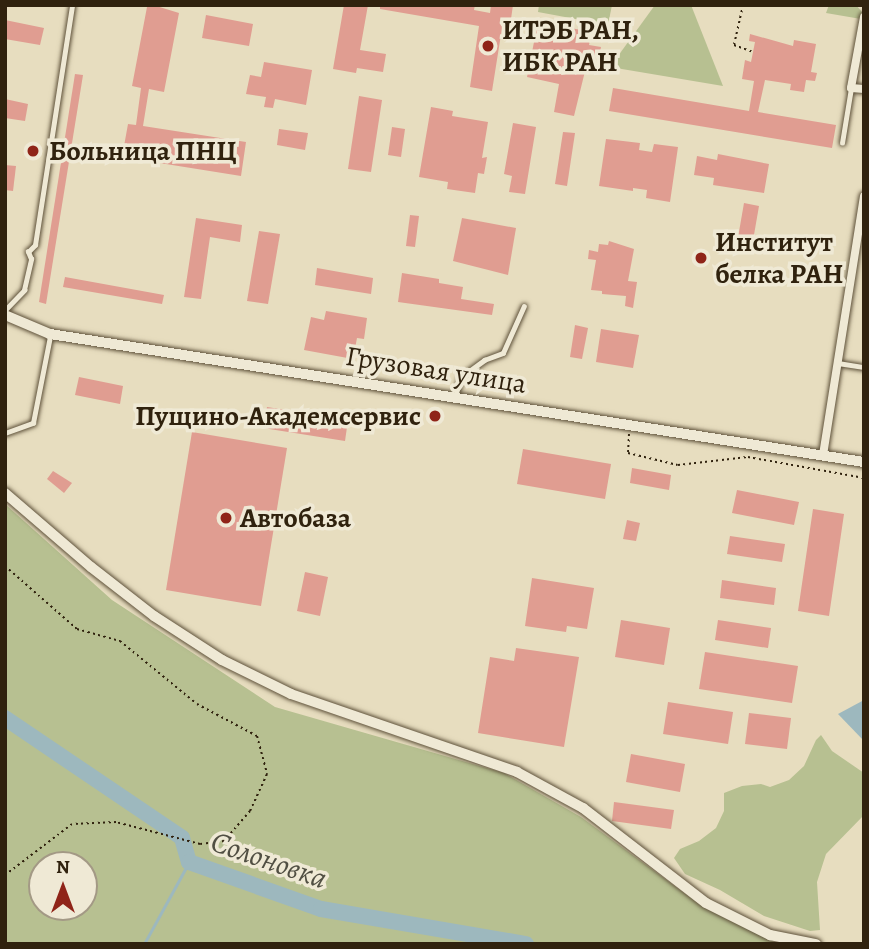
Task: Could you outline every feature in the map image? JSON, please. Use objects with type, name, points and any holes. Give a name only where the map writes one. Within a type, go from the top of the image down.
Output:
[{"type":"street","points":[[864,17],[851,88],[864,89]]},
{"type":"street","points":[[823,455],[864,196]]},
{"type":"street","name":"Грузовая улица","points":[[5,312],[50,334],[864,461]]},
{"type":"street","points":[[5,493],[91,567],[155,616],[222,660],[291,694],[517,772],[583,808],[706,903],[771,935],[816,944]]},
{"type":"lane","points":[[5,312],[24,290],[31,259],[28,252],[35,245],[72,5]]},
{"type":"lane","points":[[842,143],[851,88]]},
{"type":"lane","points":[[456,396],[461,377],[484,360],[503,353],[524,306]]},
{"type":"lane","points":[[5,433],[33,423],[50,334]]},
{"type":"lane","points":[[837,363],[864,367]]},
{"type":"path","points":[[743,5],[734,45],[753,52]]},
{"type":"path","points":[[630,423],[628,453],[678,465],[748,457],[864,478]]},
{"type":"path","points":[[5,566],[76,629],[120,641],[197,704],[257,736],[267,774],[250,811],[224,841],[200,844],[116,822],[72,824],[5,875]]},
{"type":"green space","points":[[539,5],[612,5],[608,25],[538,12]]},
{"type":"green space","points":[[655,5],[691,5],[723,86],[610,67]]},
{"type":"green space","points":[[829,5],[856,5],[862,12],[861,19],[826,13]]},
{"type":"green space","points":[[5,504],[112,600],[275,707],[504,773],[581,817],[703,907],[778,944],[5,944]]},
{"type":"green space","points":[[821,735],[832,751],[864,773],[864,815],[826,854],[817,882],[820,930],[810,931],[764,916],[720,890],[685,874],[674,858],[680,849],[699,841],[716,828],[724,811],[724,793],[742,786],[761,784],[770,787],[789,780],[804,766]]},
{"type":"water","points":[[864,700],[864,741],[838,714]]},
{"type":"building","points":[[153,5],[179,13],[164,92],[149,89],[143,126],[246,142],[241,176],[122,157],[128,124],[136,125],[141,88],[132,86],[147,7]]},
{"type":"building","points":[[344,5],[368,5],[360,50],[386,54],[383,72],[357,68],[356,73],[333,69]]},
{"type":"building","name":"ИТЭБ РАН, ИБК РАН","points":[[380,5],[475,5],[474,10],[490,13],[491,5],[513,5],[510,26],[503,22],[492,91],[470,87],[479,26],[380,9]]},
{"type":"building","points":[[206,15],[253,24],[249,46],[202,38]]},
{"type":"building","points":[[5,20],[44,28],[40,45],[5,39]]},
{"type":"building","points":[[538,22],[592,32],[589,45],[601,47],[599,57],[589,55],[574,116],[554,112],[559,84],[527,77]]},
{"type":"building","name":"Институт белка РАН","points":[[750,34],[793,46],[794,40],[816,44],[811,72],[817,73],[815,81],[806,80],[804,92],[790,90],[791,84],[765,80],[758,112],[836,125],[832,148],[609,111],[613,88],[749,111],[754,81],[742,79],[745,60],[751,62],[755,42],[749,41]]},
{"type":"building","points":[[264,62],[312,70],[306,105],[275,99],[273,108],[264,107],[266,97],[246,94],[250,75],[261,77]]},
{"type":"building","points":[[75,74],[83,75],[46,304],[39,302]]},
{"type":"building","points":[[359,96],[382,100],[371,172],[348,169]]},
{"type":"building","points":[[5,99],[28,104],[25,121],[5,118]]},
{"type":"building","points":[[431,107],[453,111],[452,116],[488,122],[482,158],[487,157],[484,174],[478,173],[475,193],[447,189],[448,182],[419,177]]},
{"type":"building","points":[[513,123],[536,127],[525,194],[509,192],[512,176],[504,174]]},
{"type":"building","points":[[392,127],[405,129],[401,157],[388,155]]},
{"type":"building","points":[[279,129],[308,133],[305,150],[277,145]]},
{"type":"building","points":[[563,132],[575,133],[567,186],[555,184]]},
{"type":"building","points":[[606,139],[640,143],[639,150],[652,152],[654,144],[678,147],[670,202],[646,198],[647,190],[633,188],[633,191],[599,186]]},
{"type":"building","points":[[718,154],[769,164],[764,193],[713,185],[714,178],[694,175],[697,156],[717,160]]},
{"type":"building","points":[[5,165],[16,166],[13,191],[5,190]]},
{"type":"building","points":[[744,203],[759,206],[751,252],[736,249]]},
{"type":"building","points":[[410,215],[419,216],[415,247],[406,246]]},
{"type":"building","points":[[196,218],[242,225],[240,242],[210,237],[201,299],[184,297]]},
{"type":"building","points":[[462,218],[516,228],[508,275],[453,261]]},
{"type":"building","points":[[259,231],[280,234],[268,304],[247,301]]},
{"type":"building","points":[[609,241],[634,249],[628,281],[637,282],[633,308],[625,306],[626,296],[591,290],[596,260],[588,259],[589,250],[598,252],[599,244],[608,245]]},
{"type":"building","points":[[317,268],[373,278],[371,294],[315,285]]},
{"type":"building","points":[[402,273],[439,279],[439,283],[463,287],[461,299],[494,304],[492,315],[398,302]]},
{"type":"building","points":[[65,277],[164,295],[162,304],[63,287]]},
{"type":"building","points":[[326,311],[367,318],[364,339],[357,338],[353,359],[304,350],[311,317],[324,320]]},
{"type":"building","points":[[575,325],[588,328],[582,359],[570,357]]},
{"type":"building","points":[[601,329],[639,335],[633,368],[596,362]]},
{"type":"building","points":[[79,377],[123,386],[120,404],[75,395]]},
{"type":"building","points":[[267,407],[348,420],[345,441],[263,428]]},
{"type":"building","points":[[192,432],[287,448],[261,606],[166,590]]},
{"type":"building","points":[[523,449],[611,464],[605,499],[517,484]]},
{"type":"building","points":[[632,468],[671,475],[669,490],[630,483]]},
{"type":"building","points":[[53,471],[72,483],[64,493],[47,479]]},
{"type":"building","points":[[737,490],[799,502],[794,525],[732,513]]},
{"type":"building","points":[[813,509],[844,514],[829,616],[798,611]]},
{"type":"building","points":[[627,520],[640,523],[636,541],[623,539]]},
{"type":"building","points":[[730,536],[785,544],[782,562],[727,554]]},
{"type":"building","points":[[305,572],[328,577],[320,616],[297,611]]},
{"type":"building","points":[[532,578],[594,588],[587,629],[567,626],[566,632],[525,626]]},
{"type":"building","points":[[722,580],[776,588],[774,605],[720,598]]},
{"type":"building","points":[[621,620],[670,628],[664,665],[615,657]]},
{"type":"building","points":[[718,620],[771,628],[768,648],[715,640]]},
{"type":"building","points":[[516,648],[579,657],[564,747],[478,733],[490,657],[514,661]]},
{"type":"building","points":[[705,652],[798,666],[792,703],[699,689]]},
{"type":"building","points":[[668,702],[733,712],[728,744],[663,734]]},
{"type":"building","points":[[749,713],[791,718],[787,749],[745,744]]},
{"type":"building","points":[[631,754],[685,764],[680,792],[626,782]]},
{"type":"building","points":[[614,802],[674,810],[671,829],[612,821]]},
{"type":"waterway","name":"Солоновка","points":[[5,718],[182,838],[189,862],[321,909],[526,944]]},
{"type":"waterway","points":[[144,944],[189,862]]},
{"type":"place","name":"ИТЭБ РАН, ИБК РАН","points":[[488,46]]},
{"type":"place","name":"Больница ПНЦ","points":[[33,151]]},
{"type":"place","name":"Институт белка РАН","points":[[701,258]]},
{"type":"place","name":"Пущино-Академсервис","points":[[435,416]]},
{"type":"place","name":"Автобаза","points":[[226,518]]}]
